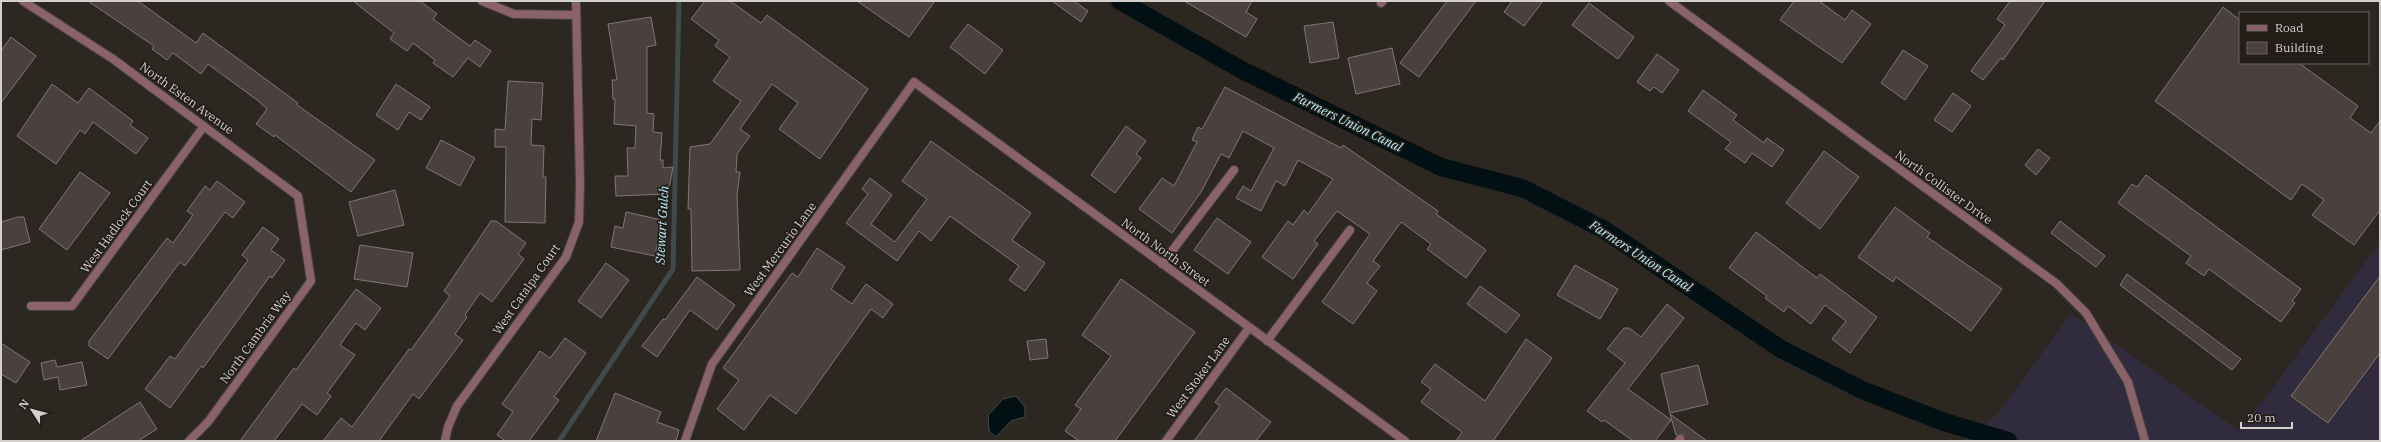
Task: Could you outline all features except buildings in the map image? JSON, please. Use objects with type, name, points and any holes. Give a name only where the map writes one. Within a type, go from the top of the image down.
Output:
[{"type":"street","name":"North Esten Avenue","points":[[23,1],[113,59],[298,196],[304,237]]},
{"type":"street","points":[[482,1],[514,14],[576,15]]},
{"type":"street","name":"West Catalpa Court","points":[[445,441],[448,427],[457,406],[566,256],[579,222],[580,184],[576,1]]},
{"type":"street","name":"North Collister Drive","points":[[1670,1],[2057,284],[2086,313],[2128,382],[2145,441]]},
{"type":"street","name":"North North Street","points":[[914,82],[1405,441]]},
{"type":"street","name":"West Mercurio Lane","points":[[685,441],[712,364],[914,82]]},
{"type":"street","name":"West Hadlock Court","points":[[31,306],[72,306],[204,126]]},
{"type":"street","points":[[1162,264],[1234,170]]},
{"type":"street","points":[[1267,341],[1350,230]]},
{"type":"street","name":"North Cambria Way","points":[[189,441],[208,422],[311,281],[304,237]]},
{"type":"street","name":"West Stoker Lane","points":[[1166,441],[1249,328]]},
{"type":"shaded area","points":[[2380,242],[2380,441],[1962,441],[1998,414],[2071,313],[2238,430],[2263,401]]},
{"type":"shaded area","points":[[1016,396],[1025,407],[1025,417],[1011,421],[996,437],[989,431],[988,415],[1003,399]]},
{"type":"waterway","name":"Stewart Gulch","points":[[559,441],[673,269],[679,1]]},
{"type":"waterway","name":"Farmers Union Canal","points":[[1120,1],[1242,70],[1441,167],[1522,188],[1603,229],[1781,349],[1862,390],[1944,422],[2008,441]]}]
